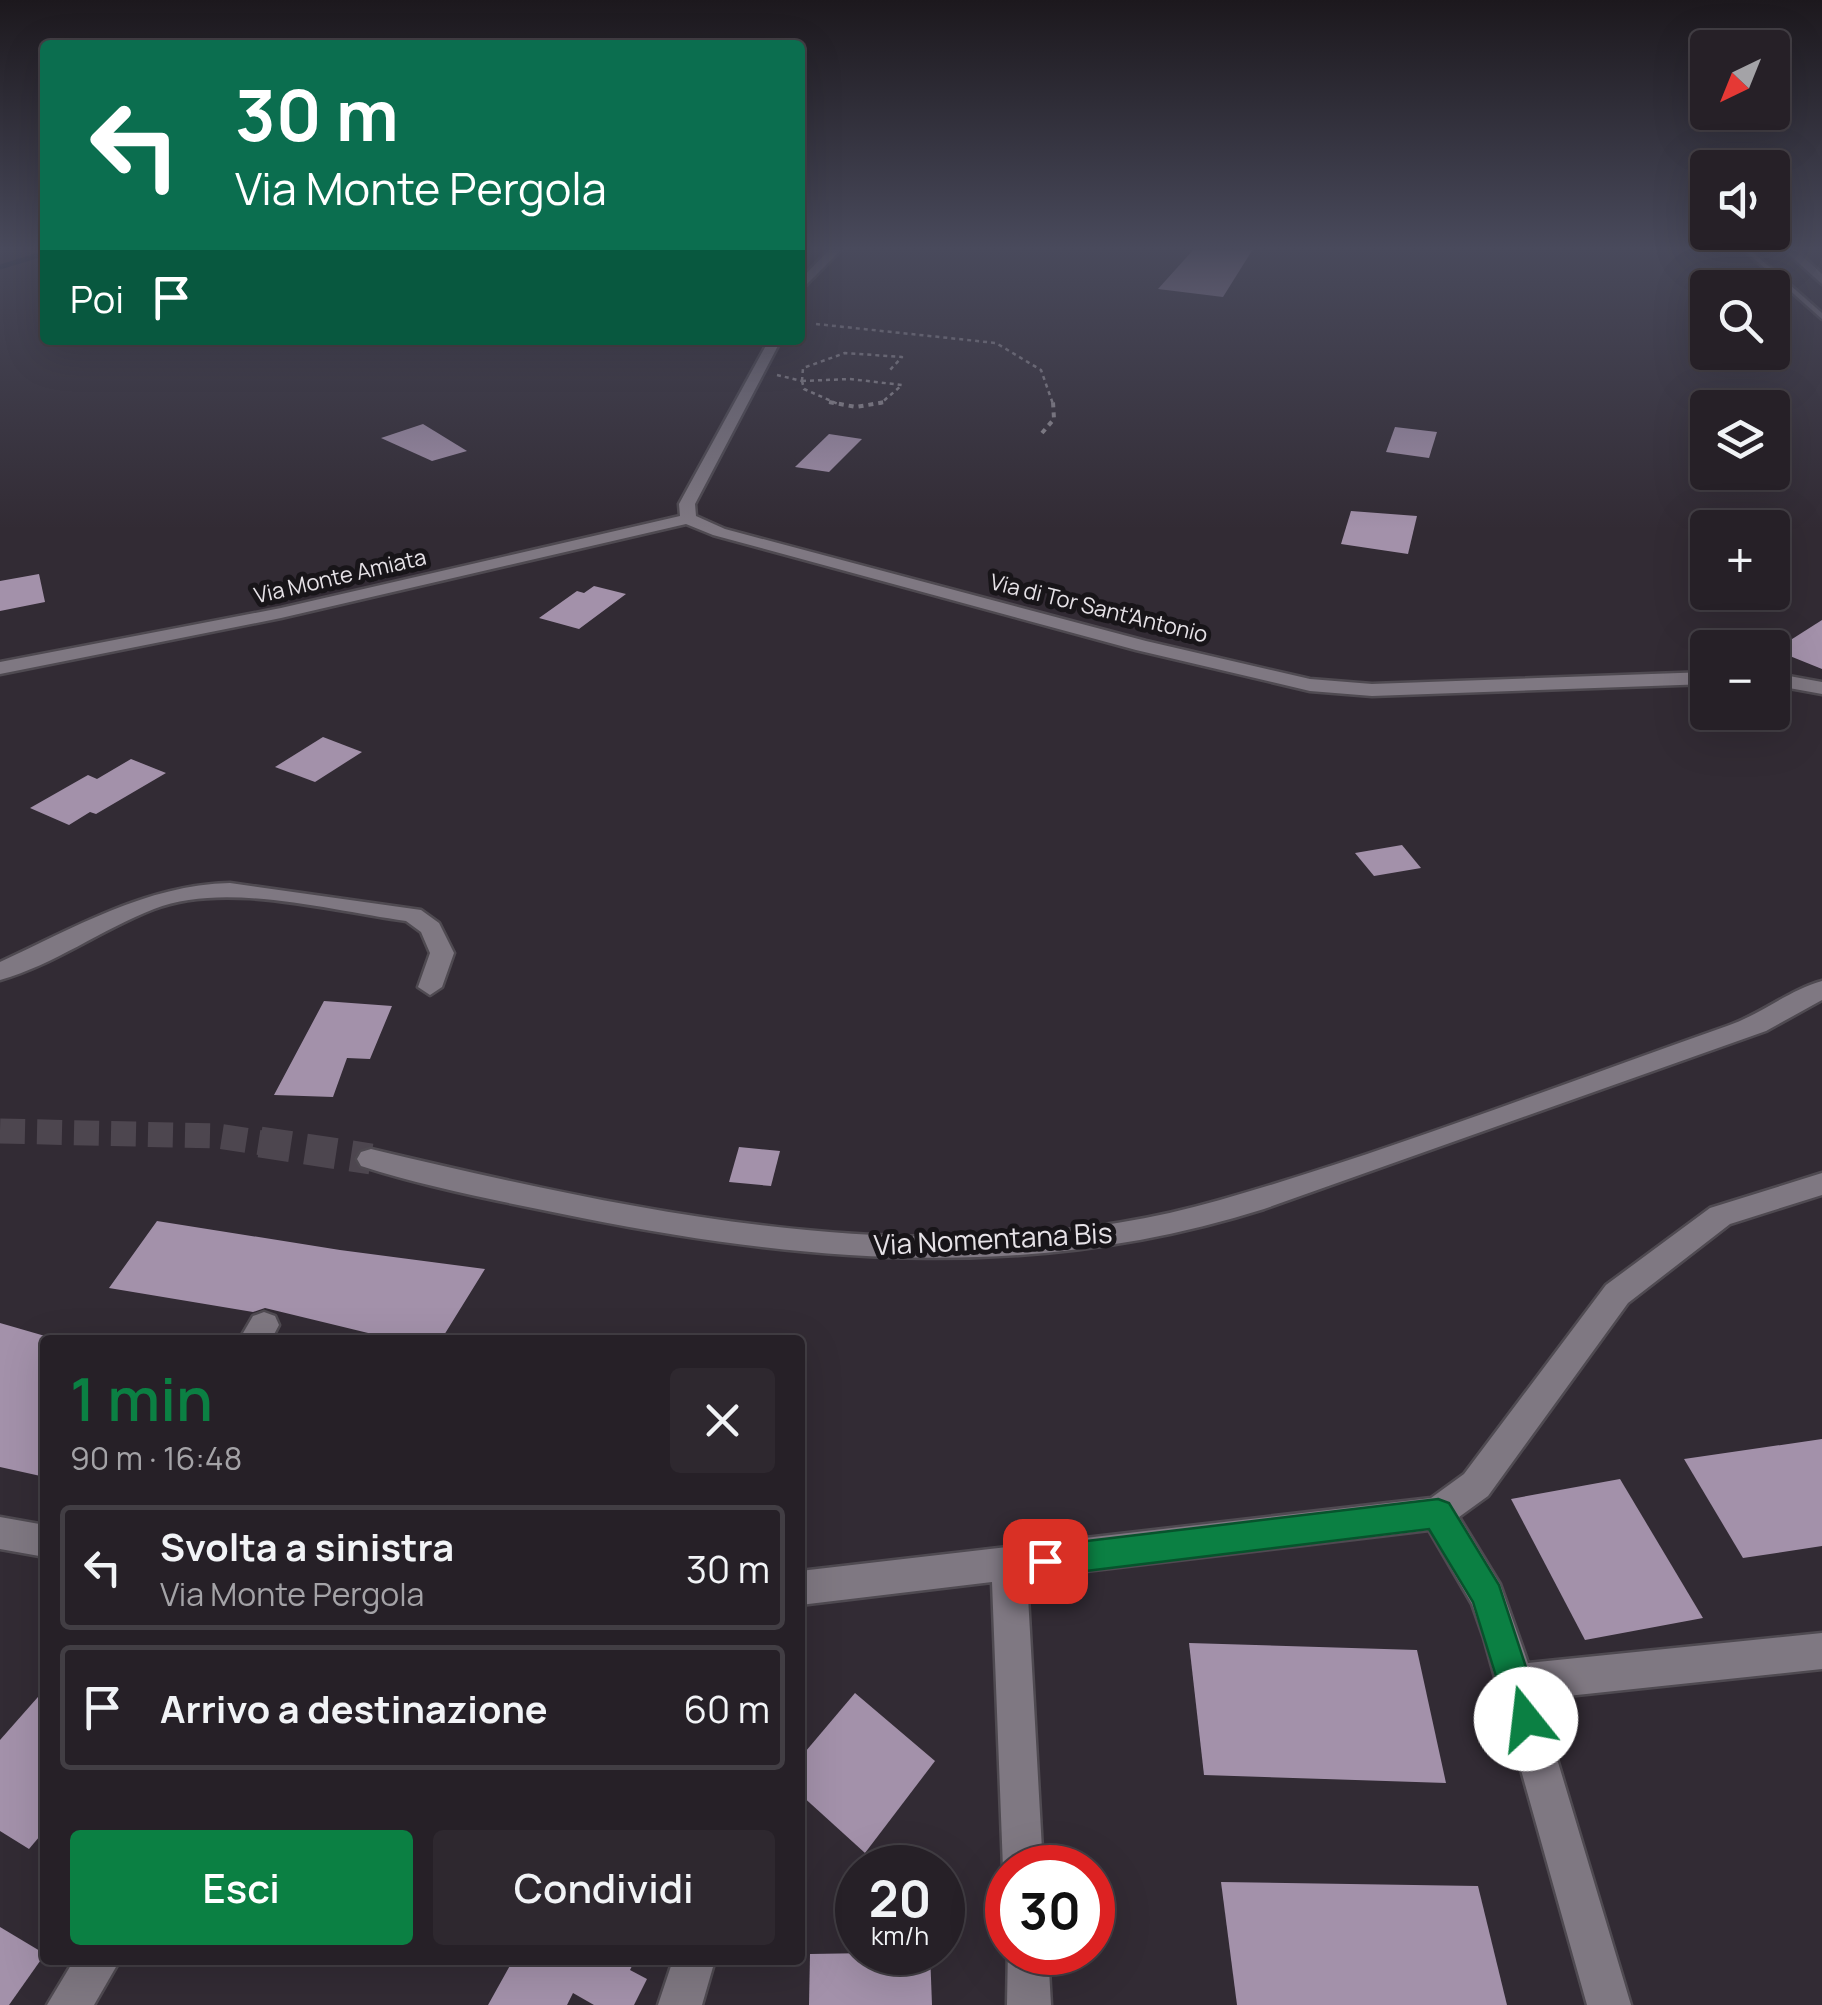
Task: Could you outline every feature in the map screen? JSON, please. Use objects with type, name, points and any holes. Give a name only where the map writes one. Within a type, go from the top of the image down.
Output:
[{"type":"street","points":[[688,518],[687,504],[771,345]]},
{"type":"street","name":"Via Monte Amiata","points":[[0,668],[281,613],[688,518]]},
{"type":"street","name":"Via di Tor Sant'Antonio","points":[[688,518],[719,532],[913,586],[1310,685],[1372,690],[1690,679]]},
{"type":"street","points":[[1790,682],[1822,688]]},
{"type":"street","points":[[0,972],[148,903],[213,888],[413,914],[431,928],[442,953],[430,986]]},
{"type":"street","name":"Via Nomentana Bis","points":[[370,1159],[597,1214],[767,1238],[914,1246],[1089,1238],[1142,1229],[1288,1190],[1757,1026],[1822,989]]},
{"type":"street","points":[[805,1587],[1438,1513],[1476,1485],[1617,1294],[1720,1216],[1822,1184]]},
{"type":"street","points":[[1438,1513],[1487,1596],[1609,2005]]},
{"type":"street","points":[[0,1533],[40,1541]]},
{"type":"street","points":[[1009,1565],[1022,1845]]},
{"type":"street","points":[[1515,1683],[1822,1651]]},
{"type":"street","points":[[69,2005],[97,1965]]},
{"type":"street","points":[[680,2005],[692,1965]]},
{"type":"street","points":[[1028,1975],[1029,2005]]},
{"type":"path","points":[[992,343],[1020,352],[1040,367],[1054,389],[1054,420],[1042,433]]},
{"type":"path","points":[[756,374],[802,381],[850,379],[902,385],[888,401],[844,406],[813,395],[802,381],[803,368],[844,354],[902,358],[890,370]]},
{"type":"building","points":[[423,424],[467,451],[432,461],[381,438]]},
{"type":"building","points":[[1395,427],[1437,432],[1429,458],[1386,452]]},
{"type":"building","points":[[829,434],[862,439],[829,472],[795,467]]},
{"type":"building","points":[[1351,511],[1417,516],[1408,554],[1341,544]]},
{"type":"building","points":[[39,574],[45,602],[0,611],[0,581]]},
{"type":"building","points":[[594,586],[626,594],[579,629],[539,618],[577,591],[584,593]]},
{"type":"building","points":[[1822,620],[1822,669],[1790,656],[1790,640]]},
{"type":"building","points":[[323,737],[362,752],[315,782],[275,767]]},
{"type":"building","points":[[131,759],[166,773],[96,814],[90,812],[69,825],[30,808],[88,775],[97,779]]},
{"type":"building","points":[[1402,845],[1421,868],[1374,876],[1355,853]]},
{"type":"building","points":[[324,1001],[392,1006],[370,1059],[347,1058],[333,1097],[274,1095]]},
{"type":"building","points":[[739,1147],[780,1151],[771,1186],[729,1182]]},
{"type":"building","points":[[157,1221],[485,1269],[444,1335],[376,1335],[265,1308],[253,1312],[109,1288]]},
{"type":"building","points":[[0,1323],[42,1335],[40,1476],[0,1467]]},
{"type":"building","points":[[1822,1439],[1822,1546],[1743,1558],[1684,1459]]},
{"type":"building","points":[[1620,1479],[1703,1618],[1585,1640],[1511,1499]]},
{"type":"building","points":[[1189,1643],[1417,1650],[1446,1783],[1204,1775]]},
{"type":"building","points":[[855,1693],[935,1761],[871,1845],[856,1845],[805,1799],[805,1752]]},
{"type":"building","points":[[40,1695],[40,1836],[29,1849],[0,1831],[0,1740]]},
{"type":"building","points":[[1221,1882],[1478,1886],[1507,2005],[1237,2005]]},
{"type":"building","points":[[0,1927],[40,1951],[40,1961],[9,2005],[0,2005]]},
{"type":"building","points":[[810,1954],[835,1954],[835,1975],[931,1975],[932,2005],[809,2005]]},
{"type":"building","points":[[510,1965],[632,1965],[630,1970],[647,1979],[634,2005],[594,2005],[573,1993],[567,2005],[488,2005]]},
{"type":"tunnel","points":[[0,1131],[218,1136],[276,1145]]},
{"type":"tunnel","points":[[260,1142],[371,1159]]},
{"type":"route","points":[[1045,1561],[1438,1513],[1487,1596],[1526,1719]]}]
